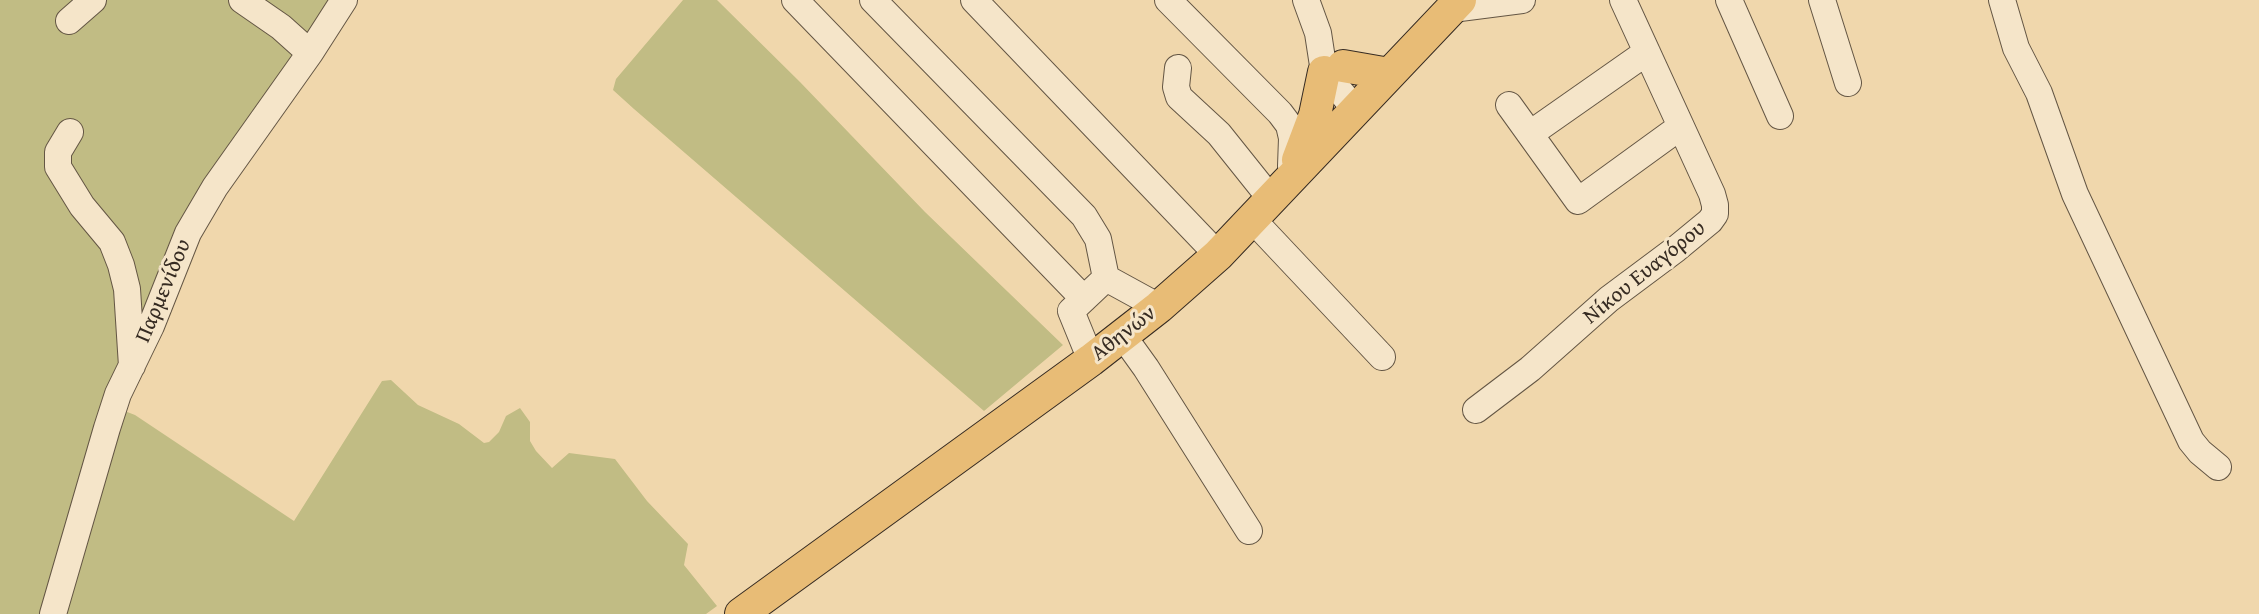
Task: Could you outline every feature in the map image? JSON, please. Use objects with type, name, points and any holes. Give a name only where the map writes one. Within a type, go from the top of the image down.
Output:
[{"type":"main road","name":"Αθηνών","points":[[741,614],[1091,360],[1159,307],[1218,255],[1456,4]]},
{"type":"main road","points":[[1271,198],[1315,115],[1333,69],[1370,93]]},
{"type":"street","points":[[69,21],[93,0]]},
{"type":"street","points":[[242,0],[281,27],[310,53]]},
{"type":"street","points":[[263,0],[281,27]]},
{"type":"street","name":"Παρμενίδου","points":[[53,614],[106,428],[118,394],[151,326],[193,224],[215,187],[310,53],[344,0]]},
{"type":"street","points":[[795,0],[1084,298]]},
{"type":"street","points":[[873,0],[1084,216],[1098,239],[1106,278],[1159,307]]},
{"type":"street","points":[[974,0],[1218,255]]},
{"type":"street","points":[[1168,0],[1280,113],[1289,125],[1292,138],[1271,198]]},
{"type":"street","points":[[1306,0],[1333,69],[1370,93]]},
{"type":"street","points":[[1456,4],[1522,0]]},
{"type":"street","name":"Νίκου Ευαγόρου","points":[[1476,410],[1530,369],[1609,299],[1676,249],[1714,217],[1715,201],[1623,0]]},
{"type":"street","points":[[1729,0],[1780,116]]},
{"type":"street","points":[[1822,0],[1848,83]]},
{"type":"street","points":[[2002,0],[2016,48],[2039,93],[2074,194],[2191,441],[2218,467]]},
{"type":"street","points":[[1530,134],[1647,52]]},
{"type":"street","points":[[1178,68],[1176,87],[1179,97],[1219,134],[1271,198],[1382,357]]},
{"type":"street","points":[[1509,105],[1578,201],[1680,127]]},
{"type":"street","points":[[70,132],[57,152],[58,167],[82,206],[112,242],[121,265],[127,289],[132,366]]},
{"type":"street","points":[[1091,360],[1071,312],[1106,278]]},
{"type":"street","points":[[1123,336],[1146,368],[1249,531]]},
{"type":"shaded area","points":[[0,0],[335,0],[214,173],[43,614],[0,614]]},
{"type":"shaded area","points":[[683,0],[717,0],[800,82],[925,212],[1063,345],[984,411],[613,90],[616,79]]},
{"type":"shaded area","points":[[391,380],[418,405],[459,424],[484,443],[489,442],[499,432],[506,416],[520,408],[530,422],[530,441],[552,468],[569,453],[615,459],[647,501],[688,544],[684,565],[717,606],[706,614],[59,614],[122,410],[135,415],[294,521],[382,381]]}]
